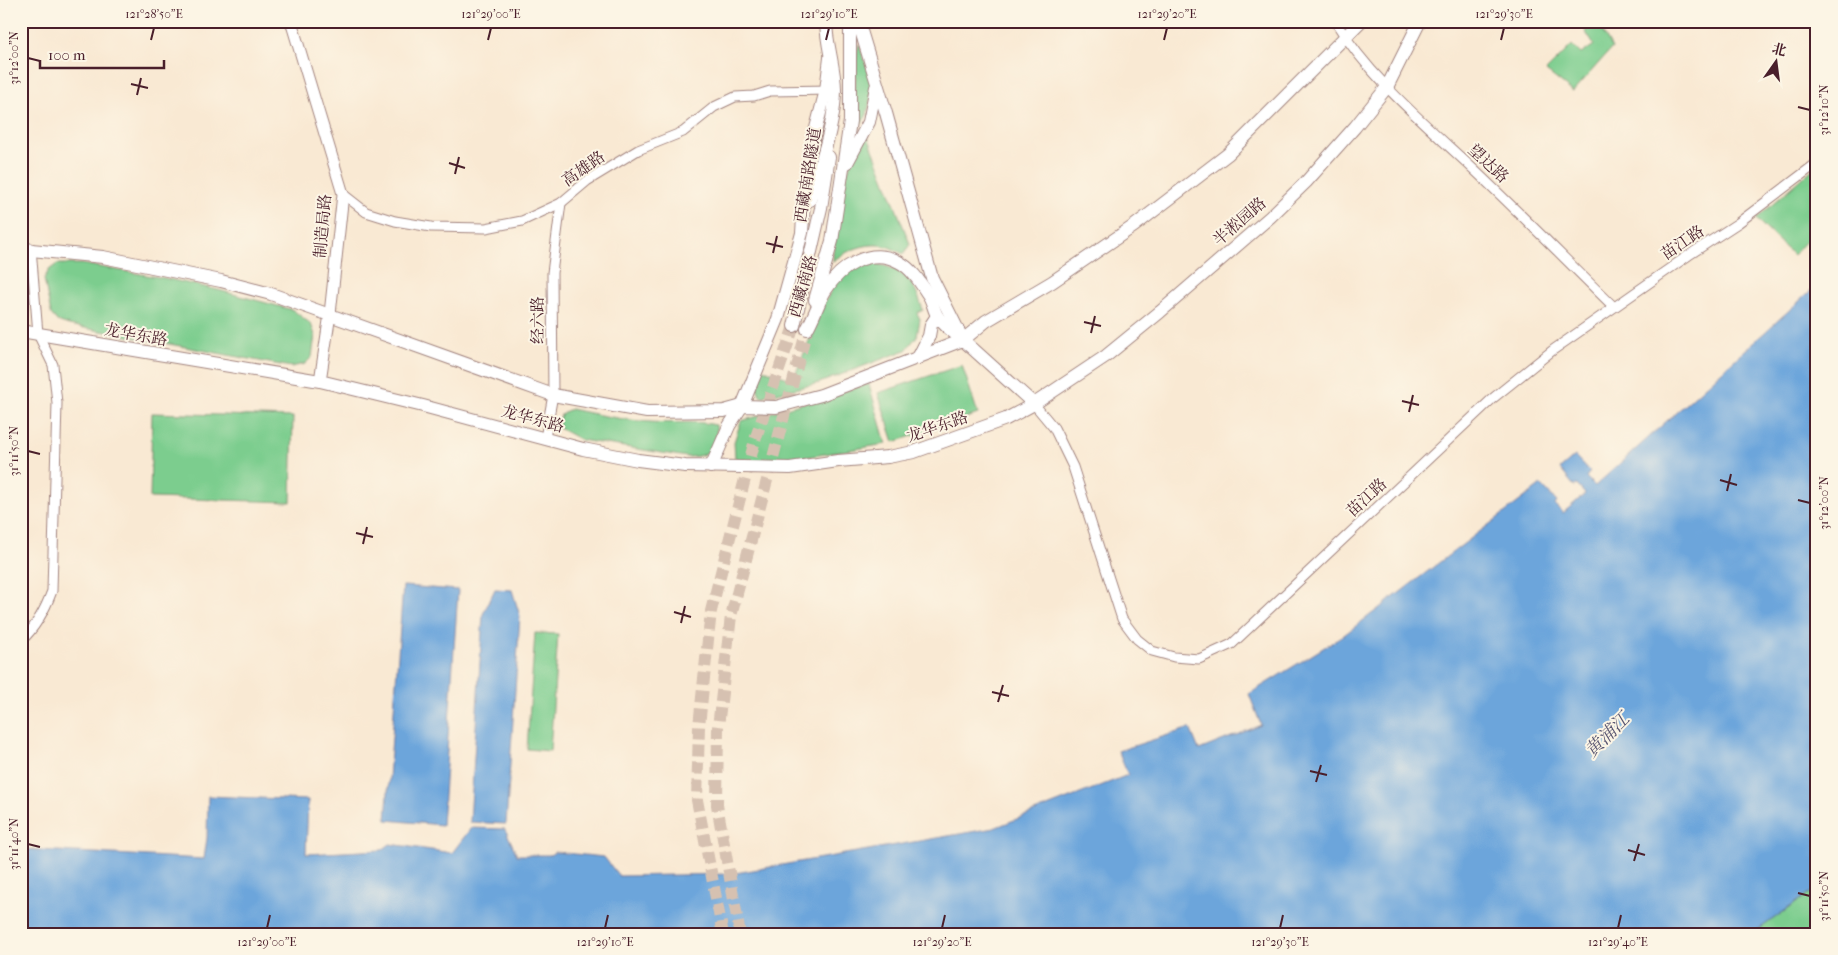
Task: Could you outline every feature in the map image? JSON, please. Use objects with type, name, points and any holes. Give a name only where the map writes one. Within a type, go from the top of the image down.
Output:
[{"type":"main road","name":"西藏南路","points":[[711,466],[729,426],[742,406],[778,319],[832,118],[830,58],[826,21]]},
{"type":"main road","name":"西藏南路","points":[[850,21],[850,121],[844,170],[832,242],[807,329],[826,291],[844,268],[861,259],[876,256],[899,262],[912,273],[932,300],[937,316],[950,331],[963,340],[1034,404]]},
{"type":"main road","name":"西藏南路","points":[[858,21],[932,278],[963,340]]},
{"type":"main road","points":[[963,340],[986,321],[1052,282],[1134,226],[1228,154],[1361,21]]},
{"type":"main road","name":"半淞园路","points":[[1034,404],[1106,356],[1160,312],[1270,217],[1306,182],[1355,127],[1387,87],[1420,21]]},
{"type":"main road","points":[[844,170],[869,122],[876,84]]},
{"type":"main road","name":"西藏南路","points":[[802,233],[810,151],[830,90]]},
{"type":"main road","name":"西藏南路隧道","points":[[794,326],[821,208],[830,150],[832,118]]},
{"type":"main road","name":"龙华东路","points":[[26,248],[103,257],[221,281],[271,294],[553,395],[647,412],[724,411],[742,406],[776,407],[821,395],[963,340]]},
{"type":"main road","points":[[918,358],[929,336],[931,325],[937,316]]},
{"type":"main road","name":"龙华东路","points":[[21,331],[320,381],[583,449],[638,460],[685,466],[790,468],[838,461],[888,457],[914,452],[946,441],[1006,419],[1034,404]]},
{"type":"street","name":"制造局路","points":[[291,21],[344,194],[320,381]]},
{"type":"street","name":"望达路","points":[[1335,21],[1345,38],[1387,87],[1502,196],[1614,307]]},
{"type":"street","name":"高雄路","points":[[344,194],[366,212],[396,221],[432,227],[458,229],[486,228],[522,221],[561,203],[594,176],[638,150],[683,132],[714,107],[734,97],[754,96],[770,91],[830,90]]},
{"type":"street","name":"苗江路","points":[[1034,404],[1054,428],[1073,467],[1122,619],[1137,639],[1152,651],[1174,657],[1199,659],[1232,644],[1492,399],[1553,350],[1738,222],[1817,163]]},
{"type":"street","name":"经六路","points":[[545,438],[553,395],[552,290],[561,203]]},
{"type":"street","points":[[21,641],[44,612],[52,591],[57,403],[53,365],[38,334],[26,248]]},
{"type":"green space","points":[[1597,22],[1612,48],[1573,92],[1546,71],[1572,45],[1581,54],[1594,45],[1585,31]]},
{"type":"green space","points":[[859,44],[873,86],[867,115],[854,134],[857,52]]},
{"type":"green space","points":[[867,134],[910,244],[904,254],[887,247],[871,245],[851,250],[833,261],[846,177],[850,164]]},
{"type":"green space","points":[[1817,165],[1817,230],[1793,255],[1756,219]]},
{"type":"green space","points":[[866,263],[891,268],[912,284],[923,310],[917,313],[920,319],[917,336],[906,350],[819,383],[761,397],[757,388],[763,369],[793,380],[824,304],[838,277]]},
{"type":"green space","points":[[57,264],[82,264],[164,278],[293,310],[311,324],[315,335],[312,357],[305,364],[291,367],[69,325],[57,321],[51,314],[44,279],[49,270]]},
{"type":"green space","points":[[962,365],[978,414],[894,442],[878,393]]},
{"type":"green space","points":[[869,384],[886,444],[788,460],[743,461],[735,458],[734,442],[741,421]]},
{"type":"green space","points":[[571,409],[641,421],[716,425],[716,440],[711,450],[707,453],[695,457],[687,457],[581,440],[559,428],[559,420],[562,413]]},
{"type":"green space","points":[[152,413],[293,417],[291,502],[150,498]]},
{"type":"green space","points":[[535,633],[558,634],[550,751],[527,749]]},
{"type":"green space","points":[[1817,888],[1817,934],[1752,934]]},
{"type":"water","name":"黄浦江","points":[[1817,285],[1817,888],[1752,934],[21,934],[21,849],[204,859],[207,838],[208,796],[308,800],[306,854],[382,850],[390,844],[452,853],[471,828],[505,829],[517,855],[550,855],[555,852],[604,857],[619,876],[730,874],[994,828],[1128,775],[1118,751],[1190,728],[1199,750],[1261,725],[1249,694],[1344,635],[1541,485],[1557,502],[1555,505],[1563,513],[1585,494],[1577,485],[1574,486],[1560,469],[1575,456],[1590,472],[1586,477],[1595,486]]},
{"type":"water","points":[[403,586],[458,590],[442,825],[386,820]]},
{"type":"water","points":[[495,589],[512,590],[520,616],[506,824],[470,822],[483,614]]},
{"type":"tunnel","points":[[723,934],[697,800],[699,726],[711,611],[755,440],[794,326]]},
{"type":"tunnel","points":[[740,934],[717,805],[718,727],[731,616],[807,329]]}]
